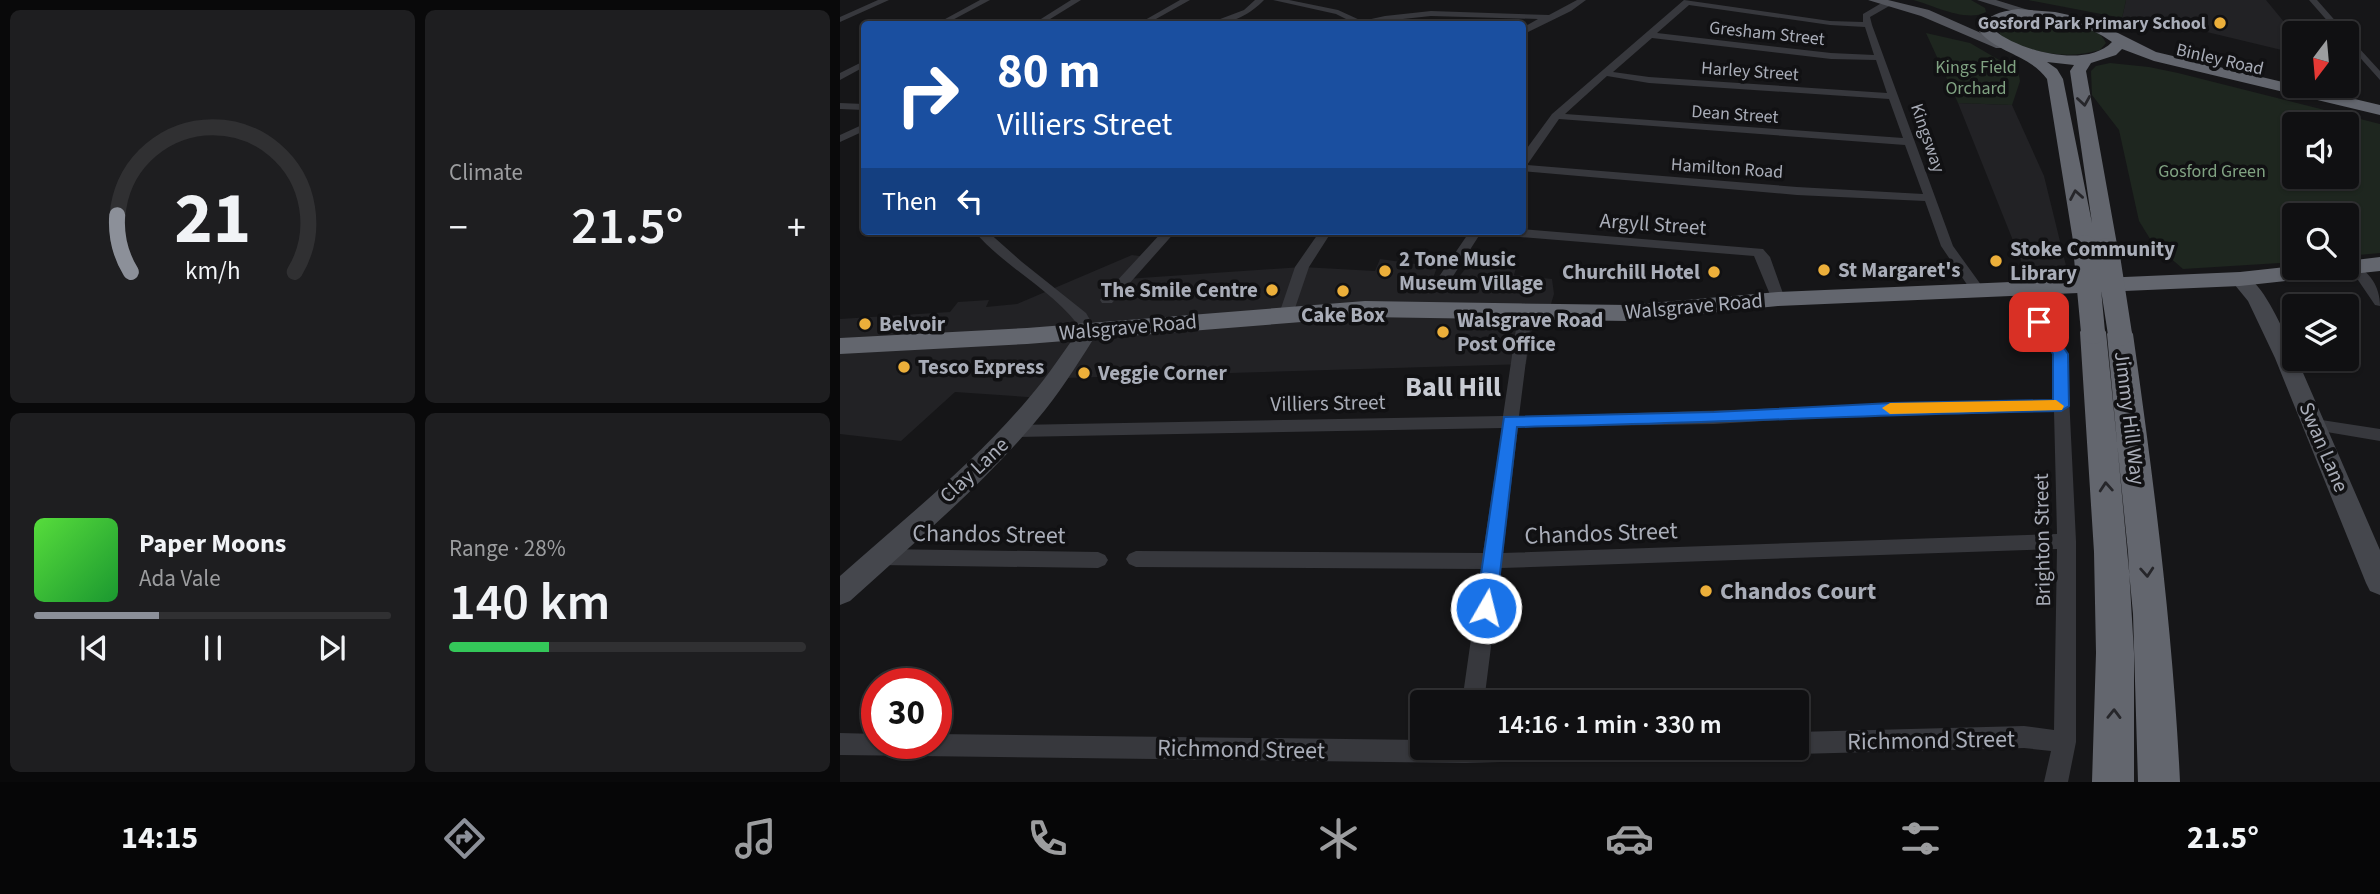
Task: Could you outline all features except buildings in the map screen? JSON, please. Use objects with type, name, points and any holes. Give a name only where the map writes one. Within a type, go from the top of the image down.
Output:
[{"type":"highway","name":"Binley Road","points":[[1994,19],[2035,14],[2088,23],[2108,31],[2120,42],[2160,58],[2380,110]]},
{"type":"highway","points":[[1994,19],[1987,25],[1986,31],[2005,46]]},
{"type":"highway","points":[[2088,59],[2108,55],[2116,50],[2120,42]]},
{"type":"highway","name":"Binley Road","points":[[2005,46],[2047,57],[2145,63],[2380,121]]},
{"type":"highway","name":"Jimmy Hill Way","points":[[2005,46],[2035,60],[2051,72],[2096,248]]},
{"type":"highway","name":"Jimmy Hill Way","points":[[2088,59],[2078,71],[2106,333],[2144,532],[2158,720],[2159,782]]},
{"type":"highway","name":"Walsgrave Road","points":[[2359,267],[2380,264]]},
{"type":"highway","name":"Walsgrave Road","points":[[840,346],[1027,336],[1365,309],[1628,313],[1778,299],[2240,279],[2282,275]]},
{"type":"highway","name":"Jimmy Hill Way","points":[[2106,333],[2115,653],[2113,782]]},
{"type":"main road","points":[[1874,0],[1892,1],[1965,18],[1994,19],[1995,10],[1983,0],[2035,14]]},
{"type":"main road","points":[[1892,1],[2005,46]]},
{"type":"main road","name":"Swan Lane","points":[[2240,279],[2257,300],[2268,322],[2315,425],[2380,583]]},
{"type":"main road","name":"Clay Lane","points":[[840,593],[1015,431],[1061,377],[1089,330]]},
{"type":"street","points":[[840,20],[885,0]]},
{"type":"street","points":[[946,21],[986,0]]},
{"type":"street","points":[[1042,21],[1077,0]]},
{"type":"street","points":[[1148,21],[1186,0]]},
{"type":"street","points":[[1220,21],[1247,12],[1260,0]]},
{"type":"street","points":[[1277,0],[1338,12],[1355,21]]},
{"type":"street","points":[[1526,31],[1548,17],[1576,6],[1581,0]]},
{"type":"street","points":[[2313,0],[2332,21]]},
{"type":"street","points":[[1526,160],[1556,116],[1689,1],[1829,23],[1868,25],[1867,16],[1892,1]]},
{"type":"street","points":[[1373,21],[1421,13],[1548,17]]},
{"type":"street","name":"Kingsway","points":[[1868,25],[1947,246],[1977,289]]},
{"type":"street","name":"Gresham Street","points":[[1650,35],[1831,56],[1881,58]]},
{"type":"street","points":[[2359,52],[2380,77]]},
{"type":"street","points":[[840,77],[861,66]]},
{"type":"street","name":"Harley Street","points":[[1603,73],[1650,80],[1895,96]]},
{"type":"street","points":[[840,106],[861,107]]},
{"type":"street","name":"Dean Street","points":[[1556,116],[1911,142]]},
{"type":"street","points":[[840,139],[861,128]]},
{"type":"street","name":"Hamilton Road","points":[[1526,166],[1797,191],[1930,198]]},
{"type":"street","name":"Argyll Street","points":[[1526,233],[1758,252],[1763,257],[1778,299]]},
{"type":"street","points":[[984,235],[1081,316],[1089,330]]},
{"type":"street","points":[[1107,300],[1166,235]]},
{"type":"street","points":[[1286,314],[1302,267],[1323,235]]},
{"type":"street","points":[[1443,281],[1473,235]]},
{"type":"street","points":[[2359,274],[2380,302]]},
{"type":"street","name":"Brighton Street","points":[[2028,307],[2060,354],[2067,541],[2065,742],[2056,782]]},
{"type":"street","points":[[1475,690],[1523,329]]},
{"type":"street","name":"Villiers Street","points":[[1015,431],[1714,418],[1892,408],[2061,406]]},
{"type":"street","points":[[2315,425],[2380,435]]},
{"type":"street","name":"Chandos Street","points":[[1136,559],[1492,561],[2067,541]]},
{"type":"street","name":"Chandos Street","points":[[879,557],[1098,560]]},
{"type":"street","name":"Richmond Street","points":[[1809,743],[2024,737],[2065,742]]},
{"type":"street","name":"Richmond Street","points":[[840,744],[1410,749]]},
{"type":"shaded area","name":"Gosford Park Primary School","points":[[2126,0],[2266,0],[2283,21],[2282,50],[2186,27],[2122,18]]},
{"type":"shaded area","points":[[1958,103],[2012,105],[2044,176],[2069,278],[2028,278]]},
{"type":"shaded area","points":[[1132,255],[1146,257],[1126,279],[1302,267],[1375,271],[1380,259],[1437,267],[1432,281],[1436,285],[1454,283],[1474,258],[1517,264],[1514,275],[1552,279],[1554,294],[1551,304],[1522,303],[1515,322],[1533,323],[1526,364],[1065,378],[1042,398],[955,392],[901,441],[840,434],[840,319],[950,312],[958,302],[989,300],[986,307],[1017,304]]},
{"type":"green space","points":[[1913,0],[1971,0],[1985,8],[1986,12],[1978,15],[1959,14]]},
{"type":"green space","points":[[2028,0],[2126,0],[2122,18]]},
{"type":"green space","points":[[2025,19],[2082,24],[2100,35],[2106,43],[2100,50],[2062,55],[2026,48],[2001,38],[1999,30],[2003,24]]},
{"type":"green space","name":"Kings Field Orchard","points":[[1926,33],[1970,43],[2018,71],[2020,81],[2012,105],[1958,103]]},
{"type":"green space","name":"Gosford Green","points":[[2110,63],[2149,67],[2332,112],[2282,112],[2282,189],[2359,189],[2359,119],[2380,124],[2380,253],[2359,255],[2359,203],[2282,203],[2282,263],[2183,269],[2152,242],[2139,221],[2119,130],[2092,95],[2091,71],[2096,66]]},
{"type":"slow traffic","points":[[1890,408],[2056,406]]},
{"type":"place","name":"Gosford Park Primary School","points":[[2220,23]]},
{"type":"place","name":"Stoke Community Library","points":[[1996,261]]},
{"type":"place","name":"St Margaret's","points":[[1824,270]]},
{"type":"place","name":"2 Tone Music Museum Village","points":[[1385,271]]},
{"type":"place","name":"Churchill Hotel","points":[[1714,272]]},
{"type":"place","name":"The Smile Centre","points":[[1272,290]]},
{"type":"place","name":"Cake Box","points":[[1343,291]]},
{"type":"place","name":"Belvoir","points":[[865,324]]},
{"type":"place","name":"Walsgrave Road Post Office","points":[[1443,332]]},
{"type":"place","name":"Tesco Express","points":[[904,367]]},
{"type":"place","name":"Veggie Corner","points":[[1084,373]]},
{"type":"place","name":"Chandos Court","points":[[1706,591]]},
{"type":"district","name":"Ball Hill","points":[[1453,386]]},
{"type":"route","points":[[1486,608],[1510,421],[1714,418],[1892,408],[2061,406],[2060,354],[2039,322]]}]
